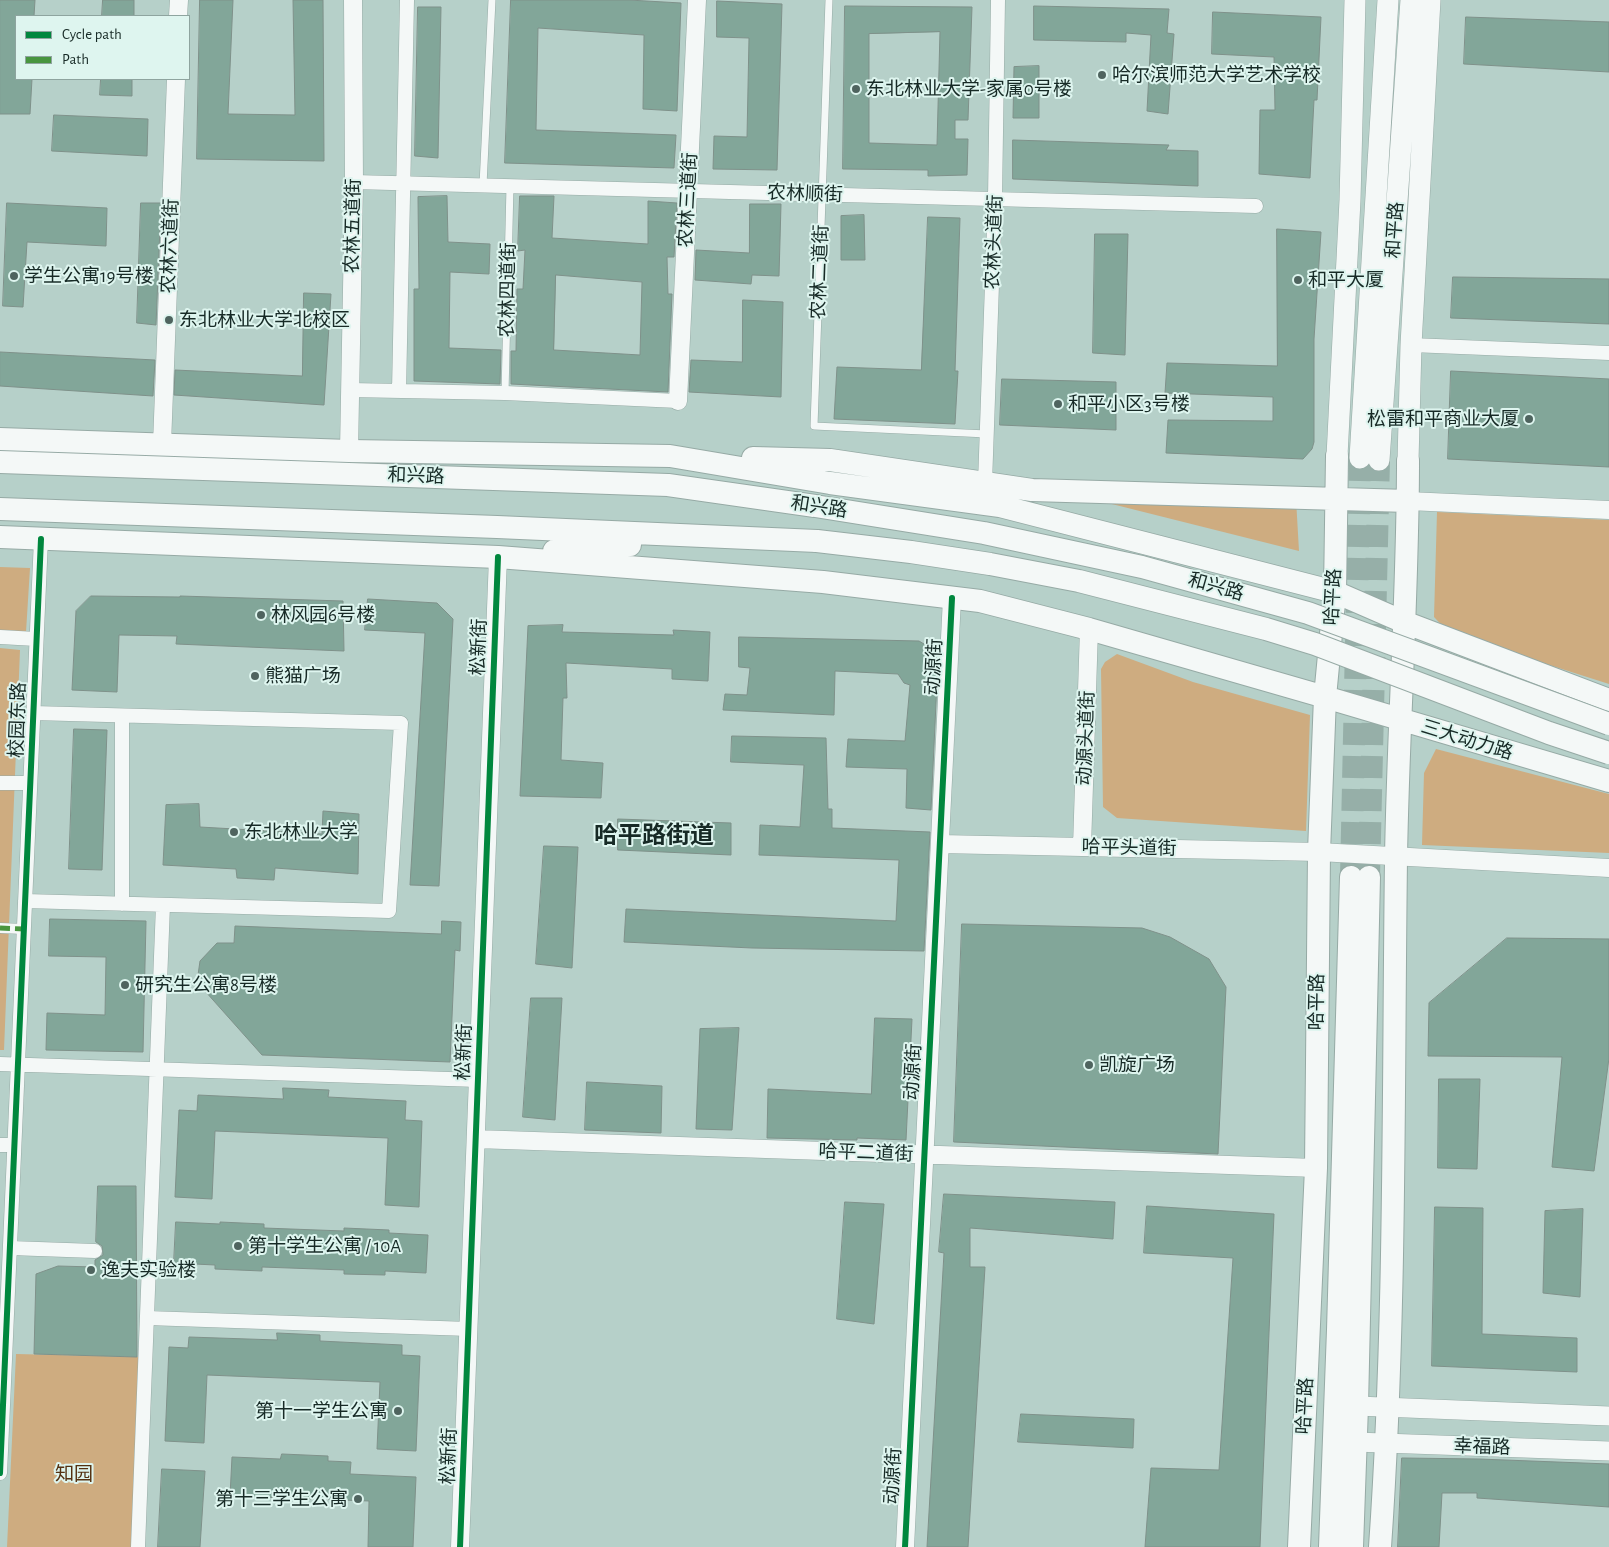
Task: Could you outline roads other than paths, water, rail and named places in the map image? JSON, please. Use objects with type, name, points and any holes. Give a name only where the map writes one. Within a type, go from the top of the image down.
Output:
[{"type":"highway","name":"和兴路","points":[[0,439],[349,451],[830,460],[1032,490],[1408,502]]},
{"type":"highway","points":[[504,454],[668,485]]},
{"type":"highway","name":"和兴路","points":[[670,456],[830,482],[1000,506],[1335,592]]},
{"type":"highway","name":"哈平路","points":[[1299,1547],[1316,1168],[1319,852],[1325,696],[1335,592],[1337,456]]},
{"type":"highway","points":[[1380,1547],[1386,1443],[1392,1226],[1396,856],[1408,461]]},
{"type":"highway","name":"和兴路","points":[[0,462],[668,485],[984,533],[1151,569],[1308,613],[1609,724]]},
{"type":"highway","points":[[0,509],[817,541],[980,563],[1070,579],[1266,629],[1315,644],[1549,733],[1609,753]]},
{"type":"highway","points":[[0,537],[498,557],[823,582],[980,601],[1089,629],[1325,696]]},
{"type":"highway","points":[[474,556],[746,538]]},
{"type":"highway","points":[[1335,592],[1404,622],[1609,700]]},
{"type":"highway","name":"三大动力路","points":[[1325,696],[1609,781]]},
{"type":"highway","name":"哈平路","points":[[1330,1547],[1338,1330],[1360,877],[1357,1406],[1352,1547]]},
{"type":"highway","points":[[1357,1406],[1392,1226]]},
{"type":"highway","points":[[1305,1417],[1338,1330]]},
{"type":"main road","points":[[1337,456],[1350,200],[1355,0]]},
{"type":"main road","name":"和平路","points":[[1388,0],[1370,459],[1410,0]]},
{"type":"main road","points":[[1408,461],[1411,345],[1430,0]]},
{"type":"main road","name":"幸福路","points":[[1357,1406],[1609,1416]]},
{"type":"main road","name":"幸福路","points":[[1355,1442],[1609,1451]]},
{"type":"street","points":[[178,15],[179,0]]},
{"type":"street","name":"农林五道街","points":[[349,451],[354,182],[353,0]]},
{"type":"street","points":[[399,391],[407,0]]},
{"type":"street","name":"农林三道街","points":[[678,401],[697,0]]},
{"type":"street","name":"农林头道街","points":[[985,483],[995,199],[998,0]]},
{"type":"street","name":"农林六道街","points":[[162,444],[176,80]]},
{"type":"street","name":"农林顺街","points":[[354,182],[1256,206]]},
{"type":"street","points":[[1411,345],[1609,353]]},
{"type":"street","points":[[350,390],[505,393],[678,401]]},
{"type":"street","points":[[1408,502],[1609,510]]},
{"type":"street","name":"校园东路","points":[[0,1473],[41,538]]},
{"type":"street","name":"松新街","points":[[460,1547],[498,557]]},
{"type":"street","name":"动源街","points":[[905,1547],[952,598]]},
{"type":"street","name":"动源头道街","points":[[1082,847],[1089,629]]},
{"type":"street","points":[[0,638],[36,639]]},
{"type":"street","points":[[25,901],[390,912],[401,723],[33,714]]},
{"type":"street","points":[[122,716],[122,904]]},
{"type":"street","points":[[0,783],[30,783]]},
{"type":"street","name":"哈平头道街","points":[[940,844],[1319,852],[1609,868]]},
{"type":"street","points":[[138,1547],[163,905]]},
{"type":"street","points":[[0,928],[24,929]]},
{"type":"street","points":[[0,1064],[478,1080]]},
{"type":"street","name":"哈平二道街","points":[[476,1139],[1316,1168]]},
{"type":"street","points":[[0,1145],[14,1145]]},
{"type":"street","points":[[10,1248],[95,1251]]},
{"type":"street","points":[[147,1318],[469,1329]]},
{"type":"lane","points":[[483,185],[492,0]]},
{"type":"lane","name":"农林二道街","points":[[829,0],[814,426],[987,434]]},
{"type":"lane","name":"农林四道街","points":[[505,393],[510,186]]},
{"type":"tunnel","points":[[1351,877],[1360,458]]},
{"type":"tunnel","points":[[1369,877],[1379,460]]},
{"type":"place","name":"哈尔滨师范大学艺术学校","points":[[1102,75]]},
{"type":"place","name":"东北林业大学-家属0号楼","points":[[856,89]]},
{"type":"place","name":"学生公寓19号楼","points":[[14,276]]},
{"type":"place","name":"和平大厦","points":[[1298,280]]},
{"type":"place","name":"东北林业大学北校区","points":[[169,320]]},
{"type":"place","name":"和平小区3号楼","points":[[1058,404]]},
{"type":"place","name":"松雷和平商业大厦","points":[[1529,419]]},
{"type":"place","name":"林风园6号楼","points":[[261,615]]},
{"type":"place","name":"熊猫广场","points":[[255,676]]},
{"type":"place","name":"东北林业大学","points":[[234,832]]},
{"type":"place","name":"研究生公寓8号楼","points":[[125,985]]},
{"type":"place","name":"凯旋广场","points":[[1089,1065]]},
{"type":"place","name":"第十学生公寓 / 10A","points":[[238,1246]]},
{"type":"place","name":"逸夫实验楼","points":[[91,1270]]},
{"type":"place","name":"第十一学生公寓","points":[[398,1411]]},
{"type":"place","name":"第十三学生公寓","points":[[358,1499]]},
{"type":"district","name":"哈平路街道","points":[[654,836]]},
{"type":"park label","name":"知园","points":[[74,1474]]}]
